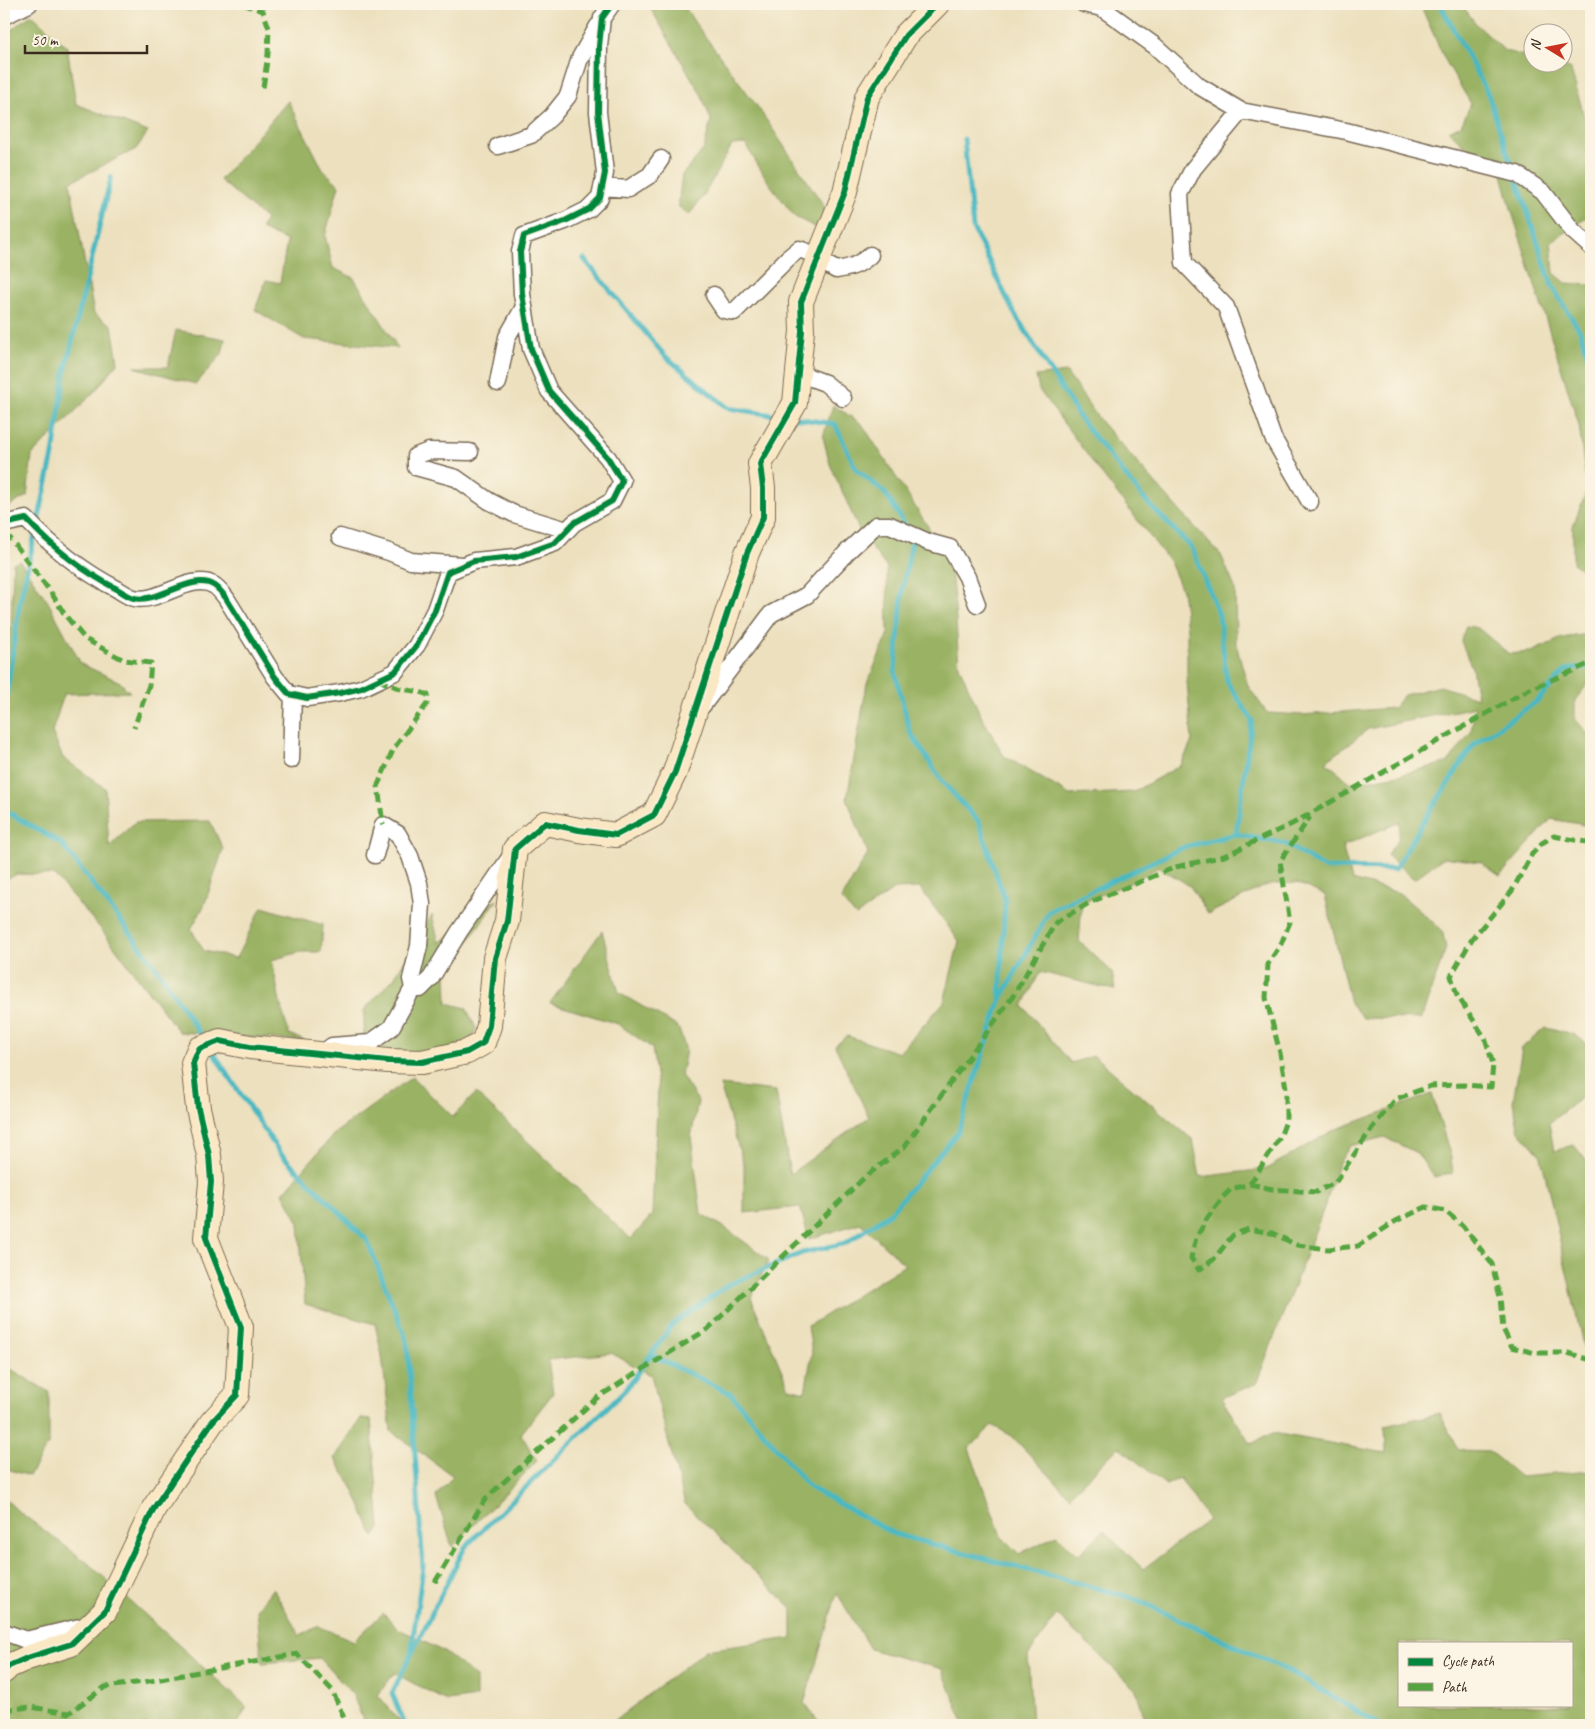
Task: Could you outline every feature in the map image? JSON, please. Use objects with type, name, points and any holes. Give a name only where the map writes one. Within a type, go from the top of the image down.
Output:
[{"type":"street","points":[[4,16],[29,4]]},
{"type":"street","points":[[498,146],[531,135],[552,116],[568,96],[580,58],[612,4]]},
{"type":"street","points":[[413,988],[420,989],[431,978],[459,932],[515,849],[545,823],[616,835],[654,814],[675,772],[747,554],[763,517],[763,488],[760,464],[795,403],[802,331],[801,302],[845,192],[867,97],[906,35],[937,4]]},
{"type":"street","points":[[1084,4],[1102,8],[1155,46],[1199,86],[1241,111],[1346,131],[1517,174],[1543,192],[1573,231],[1591,246]]},
{"type":"street","points":[[4,524],[26,519],[48,542],[69,559],[105,583],[134,598],[151,597],[202,581],[216,586],[226,598],[275,677],[290,694],[307,698],[361,688],[395,672],[418,645],[435,610],[448,572],[474,561],[516,557],[555,542],[574,523],[612,501],[622,481],[608,458],[549,391],[531,349],[524,307],[520,252],[524,236],[565,221],[588,209],[600,198],[605,173],[598,112],[599,46],[602,18]]},
{"type":"street","points":[[1241,111],[1193,169],[1180,194],[1184,263],[1226,307],[1273,438],[1310,502]]},
{"type":"street","points":[[602,187],[628,189],[650,175],[661,159]]},
{"type":"street","points":[[714,295],[724,310],[734,312],[799,249],[819,256],[826,264],[836,270],[861,264],[870,255]]},
{"type":"street","points":[[498,383],[506,337],[524,307]]},
{"type":"street","points":[[798,373],[825,383],[843,398]]},
{"type":"street","points":[[470,452],[429,451],[416,456],[416,467],[456,478],[489,501],[514,514],[567,530]]},
{"type":"street","points":[[692,720],[771,614],[807,595],[848,551],[876,525],[890,524],[928,542],[950,548],[967,577],[977,604]]},
{"type":"street","points":[[340,537],[411,561],[464,565]]},
{"type":"street","points":[[290,760],[293,695]]},
{"type":"street","points":[[320,1054],[332,1046],[370,1042],[391,1028],[413,988],[411,979],[419,946],[421,913],[418,883],[410,856],[398,834],[383,826],[375,855]]},
{"type":"street","points":[[4,1671],[9,1666],[27,1658],[71,1644],[105,1611],[154,1508],[212,1422],[238,1395],[241,1327],[206,1238],[211,1182],[208,1155],[198,1108],[193,1063],[199,1049],[220,1041],[250,1047],[388,1061],[422,1062],[467,1052],[483,1043],[489,1026],[495,958],[507,921],[515,849]]},
{"type":"street","points":[[4,1632],[26,1640],[90,1625]]},
{"type":"green space","points":[[648,4],[683,4],[757,106],[824,206],[825,221],[817,228],[795,217],[769,183],[745,144],[732,145],[704,195],[689,215],[678,206],[682,175],[704,149],[711,120],[702,96]]},
{"type":"green space","points":[[1420,4],[1461,4],[1477,25],[1505,51],[1522,55],[1522,72],[1572,72],[1591,141],[1591,214],[1551,242],[1554,273],[1566,283],[1591,285],[1591,576],[1573,563],[1573,526],[1587,490],[1579,425],[1512,212],[1498,159],[1468,149],[1449,131],[1461,125],[1471,104],[1444,58]]},
{"type":"green space","points":[[32,15],[67,47],[76,104],[148,132],[136,149],[70,182],[94,314],[112,325],[118,363],[95,391],[32,455],[27,496],[4,509],[4,160],[10,148],[4,141],[4,39],[18,24]]},
{"type":"green space","points":[[288,101],[323,170],[339,185],[325,236],[333,268],[354,278],[398,348],[304,339],[255,310],[266,280],[280,283],[287,241],[261,229],[266,219],[220,180]]},
{"type":"green space","points":[[176,330],[225,339],[222,354],[196,384],[134,367],[168,367]]},
{"type":"green space","points":[[1066,372],[1101,422],[1221,555],[1235,588],[1236,644],[1248,686],[1267,713],[1302,715],[1393,708],[1404,695],[1440,686],[1477,698],[1472,668],[1461,641],[1466,626],[1478,628],[1509,654],[1531,652],[1562,638],[1582,635],[1591,636],[1591,680],[1575,700],[1575,719],[1591,737],[1591,826],[1551,819],[1500,876],[1480,862],[1444,857],[1414,879],[1387,855],[1398,840],[1400,822],[1342,846],[1352,880],[1399,893],[1442,930],[1446,948],[1421,1019],[1363,1018],[1350,1003],[1325,895],[1296,883],[1267,885],[1208,914],[1190,886],[1159,867],[1130,883],[1082,902],[1079,941],[1112,972],[1115,990],[1040,972],[1023,1006],[1071,1063],[1094,1056],[1193,1140],[1200,1177],[1266,1169],[1334,1130],[1432,1094],[1451,1158],[1453,1173],[1434,1177],[1417,1153],[1384,1137],[1350,1146],[1338,1164],[1324,1208],[1256,1384],[1221,1398],[1251,1444],[1273,1433],[1386,1453],[1385,1426],[1440,1413],[1458,1450],[1489,1451],[1520,1477],[1591,1471],[1591,1725],[1147,1725],[1136,1690],[1057,1615],[1028,1656],[1032,1725],[965,1725],[942,1669],[870,1649],[837,1593],[804,1703],[821,1725],[609,1725],[706,1650],[792,1638],[792,1608],[685,1504],[651,1375],[611,1353],[548,1360],[553,1393],[521,1434],[537,1461],[452,1547],[436,1496],[453,1476],[391,1431],[382,1356],[375,1324],[305,1304],[299,1223],[283,1193],[335,1133],[412,1077],[453,1117],[476,1093],[631,1239],[652,1215],[658,1087],[652,1048],[618,1024],[550,1003],[602,931],[619,993],[678,1027],[686,1050],[681,1075],[698,1101],[691,1137],[701,1214],[724,1227],[769,1260],[751,1298],[789,1388],[805,1392],[812,1353],[808,1326],[905,1265],[860,1223],[809,1239],[800,1207],[744,1213],[744,1166],[720,1085],[776,1091],[790,1174],[869,1117],[835,1046],[847,1036],[899,1053],[944,1002],[959,941],[920,888],[894,889],[856,916],[841,900],[868,853],[847,799],[867,683],[888,636],[887,568],[860,532],[830,464],[823,437],[833,405],[862,424],[950,561],[959,666],[980,714],[1004,756],[1070,795],[1133,792],[1181,765],[1192,741],[1187,681],[1187,629],[1182,590],[1170,562],[1039,390],[1036,376]],"holes":[[[1475,707],[1471,732],[1449,762],[1399,775],[1351,783],[1326,762],[1368,729]],[[992,1425],[1012,1436],[1069,1496],[1119,1447],[1166,1485],[1180,1478],[1208,1520],[1143,1569],[1104,1530],[1078,1555],[1057,1535],[1019,1554],[1001,1536],[969,1449]]]},
{"type":"green space","points":[[20,561],[48,602],[81,664],[120,682],[130,692],[64,694],[52,732],[63,758],[105,788],[109,847],[135,822],[210,821],[223,849],[204,906],[191,929],[204,951],[236,958],[262,907],[323,925],[321,952],[300,952],[272,960],[280,1003],[289,1034],[305,1041],[179,1032],[101,929],[54,875],[17,874],[4,881],[4,645],[11,628],[13,563]]},
{"type":"green space","points":[[497,900],[446,972],[447,1003],[466,1008],[476,1028],[473,1038],[437,1054],[364,1053],[364,1010],[394,978],[432,915],[439,943]]},
{"type":"green space","points":[[1545,1028],[1574,1034],[1591,1047],[1591,1090],[1549,1123],[1554,1151],[1574,1145],[1591,1167],[1591,1381],[1541,1156],[1519,1131],[1513,1102],[1522,1048]]},
{"type":"green space","points":[[4,1365],[49,1392],[49,1443],[29,1476],[4,1468]]},
{"type":"green space","points":[[361,1418],[371,1419],[380,1528],[374,1537],[353,1489],[335,1458]]},
{"type":"green space","points":[[4,1498],[18,1511],[88,1563],[247,1707],[237,1725],[4,1725]]},
{"type":"green space","points":[[273,1588],[300,1636],[318,1626],[354,1641],[383,1613],[399,1629],[444,1652],[476,1677],[476,1697],[447,1701],[394,1673],[378,1695],[403,1725],[365,1725],[353,1695],[320,1658],[262,1663],[257,1609]]},
{"type":"waterway","points":[[1440,4],[1488,94],[1513,170]]},
{"type":"waterway","points":[[964,139],[973,228],[1013,311],[1081,420],[1144,499],[1192,548],[1219,615],[1227,682],[1252,720],[1236,834]]},
{"type":"waterway","points":[[37,526],[53,455],[65,372],[111,177]]},
{"type":"waterway","points":[[1517,180],[1552,286],[1580,331],[1591,365]]},
{"type":"waterway","points":[[584,259],[665,356],[728,408],[779,416]]},
{"type":"waterway","points":[[795,418],[835,424],[856,469],[885,493],[907,528]]},
{"type":"waterway","points":[[4,712],[20,601],[35,534]]},
{"type":"waterway","points":[[913,537],[903,586],[895,672],[910,732],[942,781],[979,822],[1005,900],[1000,999]]},
{"type":"waterway","points":[[405,1725],[392,1693],[465,1547],[626,1389],[673,1324],[728,1285],[802,1253],[846,1243],[890,1213],[958,1132],[1000,1001],[1049,911],[1184,847],[1236,834],[1286,844],[1324,868],[1395,869],[1474,744],[1536,702],[1566,670],[1591,666]]},
{"type":"waterway","points":[[4,810],[62,844],[158,970],[204,1040]]},
{"type":"waterway","points":[[212,1051],[280,1153],[367,1240],[407,1341],[423,1567],[411,1652]]},
{"type":"waterway","points":[[651,1355],[730,1393],[809,1487],[894,1534],[1133,1598],[1289,1671],[1380,1725]]},
{"type":"marked path","points":[[242,4],[263,11],[269,28],[268,54],[263,88]]},
{"type":"marked path","points":[[4,534],[10,538],[52,594],[65,615],[85,639],[124,660],[151,663],[149,685],[134,728]]},
{"type":"marked path","points":[[435,1582],[486,1498],[598,1397],[708,1329],[865,1177],[904,1147],[1013,996],[1056,922],[1091,902],[1176,867],[1224,856],[1292,824],[1528,690],[1591,663]]},
{"type":"marked path","points":[[378,680],[401,689],[428,695],[427,704],[394,748],[378,785],[383,825]]},
{"type":"marked path","points":[[1250,1184],[1280,1137],[1286,1121],[1286,1088],[1280,1053],[1266,998],[1268,964],[1281,944],[1290,922],[1280,861],[1310,817]]},
{"type":"marked path","points":[[1591,843],[1554,836],[1542,843],[1532,854],[1512,891],[1472,939],[1451,976],[1457,995],[1485,1038],[1493,1064],[1491,1087],[1463,1085],[1431,1086],[1396,1099],[1372,1128],[1335,1183],[1316,1192],[1272,1189],[1250,1184],[1231,1189],[1208,1217],[1196,1238],[1191,1258],[1199,1270],[1214,1259],[1233,1235],[1249,1229],[1272,1233],[1297,1245],[1328,1249],[1358,1246],[1396,1221],[1426,1207],[1445,1211],[1463,1226],[1492,1264],[1500,1297],[1503,1329],[1512,1347],[1535,1353],[1568,1353],[1591,1360]]},
{"type":"marked path","points":[[4,1710],[30,1707],[69,1713],[105,1687],[144,1682],[297,1654],[332,1690],[347,1725]]},
{"type":"cycle path","points":[[4,524],[26,519],[68,558],[92,575],[132,597],[144,599],[154,597],[196,582],[206,582],[215,586],[226,598],[275,677],[289,694],[307,698],[361,688],[395,672],[417,645],[435,610],[448,572],[474,561],[516,557],[555,543],[574,523],[612,501],[622,481],[608,458],[549,391],[531,349],[522,294],[520,252],[524,236],[565,221],[589,209],[600,198],[605,173],[598,112],[599,46],[602,18],[612,4]]},
{"type":"cycle path","points":[[4,1671],[9,1666],[27,1658],[71,1644],[105,1611],[154,1508],[212,1422],[237,1395],[241,1327],[206,1238],[211,1182],[209,1155],[198,1108],[193,1063],[199,1049],[220,1041],[250,1047],[388,1061],[422,1062],[467,1052],[483,1043],[489,1026],[495,958],[507,921],[515,849],[545,823],[616,835],[654,815],[675,772],[747,553],[763,517],[763,488],[760,464],[795,403],[802,331],[801,302],[845,192],[867,97],[906,35],[937,4]]}]
